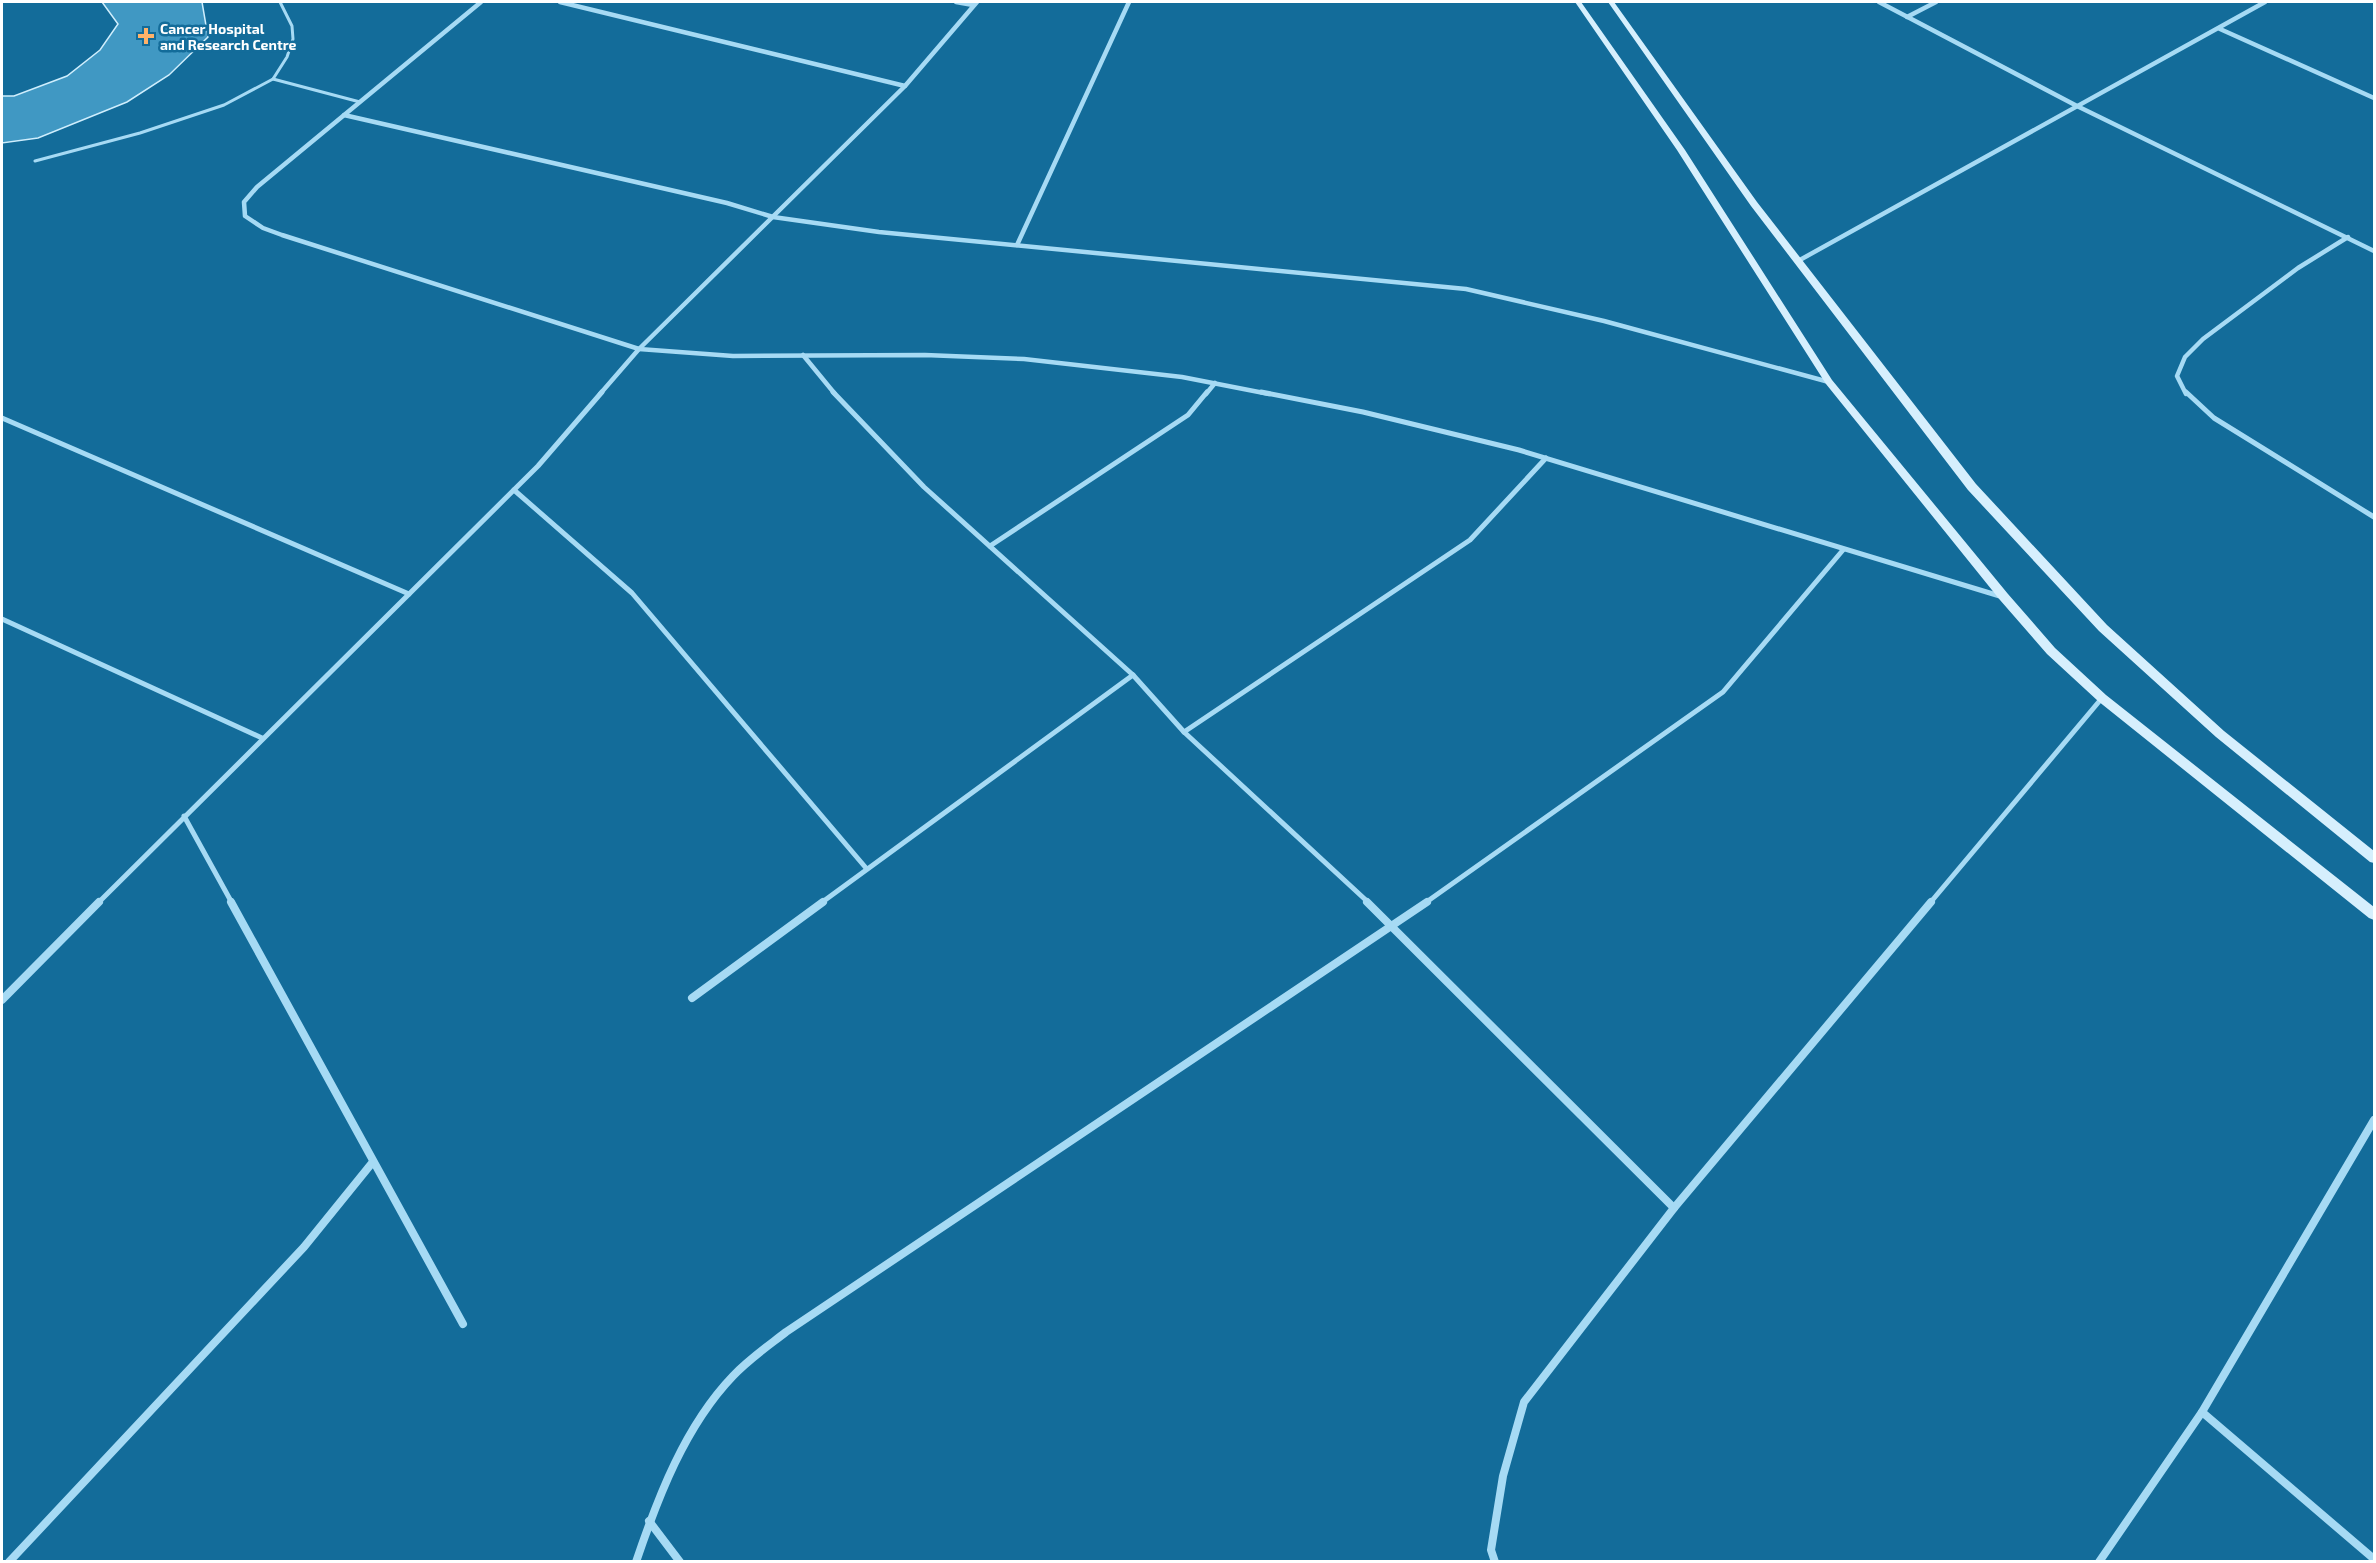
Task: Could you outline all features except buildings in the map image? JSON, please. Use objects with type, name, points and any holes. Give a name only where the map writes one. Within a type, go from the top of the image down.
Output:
[{"type":"main road","points":[[1578,2],[1681,150],[1829,382],[2004,597],[2051,651],[2102,698],[2374,914]]},
{"type":"main road","points":[[1611,2],[1754,204],[1972,487],[2103,628],[2220,734],[2374,856]]},
{"type":"street","points":[[481,2],[257,187],[244,202],[245,216],[263,228],[282,235],[639,349],[733,356],[925,355],[1024,358],[1182,377],[1363,412],[1546,458],[2004,597]]},
{"type":"street","points":[[560,2],[905,86]]},
{"type":"street","points":[[956,2],[975,3]]},
{"type":"street","points":[[1017,245],[1129,2]]},
{"type":"street","points":[[1879,2],[2077,106],[2374,251]]},
{"type":"street","points":[[1907,17],[1936,2]]},
{"type":"street","points":[[1798,261],[2077,106],[2220,30],[2265,2]]},
{"type":"street","points":[[2,1000],[262,738],[538,466],[639,349],[905,86],[975,3]]},
{"type":"street","points":[[2220,30],[2374,98]]},
{"type":"street","points":[[344,115],[727,203],[773,217],[879,232],[1466,289],[1604,321],[1829,382]]},
{"type":"street","points":[[2348,237],[2298,268],[2203,339],[2185,357],[2177,376],[2187,395],[2214,418],[2374,517]]},
{"type":"street","points":[[803,355],[833,392],[924,487],[1132,675],[1184,732],[1393,926],[1674,1208]]},
{"type":"street","points":[[990,546],[1188,415],[1215,383]]},
{"type":"street","points":[[2,417],[409,594]]},
{"type":"street","points":[[1184,732],[1470,540],[1546,458]]},
{"type":"street","points":[[514,490],[632,593],[866,868]]},
{"type":"street","points":[[636,1562],[649,1521],[696,1426],[732,1377],[786,1332],[1393,926],[1723,692],[1843,550]]},
{"type":"street","points":[[2,619],[262,738]]},
{"type":"street","points":[[692,998],[866,868],[1132,675]]},
{"type":"street","points":[[1495,1562],[1491,1550],[1503,1476],[1524,1402],[1674,1208],[2102,698]]},
{"type":"street","points":[[184,816],[462,1324]]},
{"type":"street","points":[[2099,1562],[2202,1412],[2374,1120]]},
{"type":"street","points":[[9,1562],[304,1247],[372,1163]]},
{"type":"street","points":[[2202,1412],[2374,1559]]},
{"type":"street","points":[[649,1521],[680,1562]]},
{"type":"lane","points":[[35,160],[140,133],[224,105],[273,79],[287,57],[293,39],[292,26],[280,2]]},
{"type":"lane","points":[[273,79],[360,102]]},
{"type":"place","name":"Cancer Hospital and Research Centre","points":[[146,36]]}]
